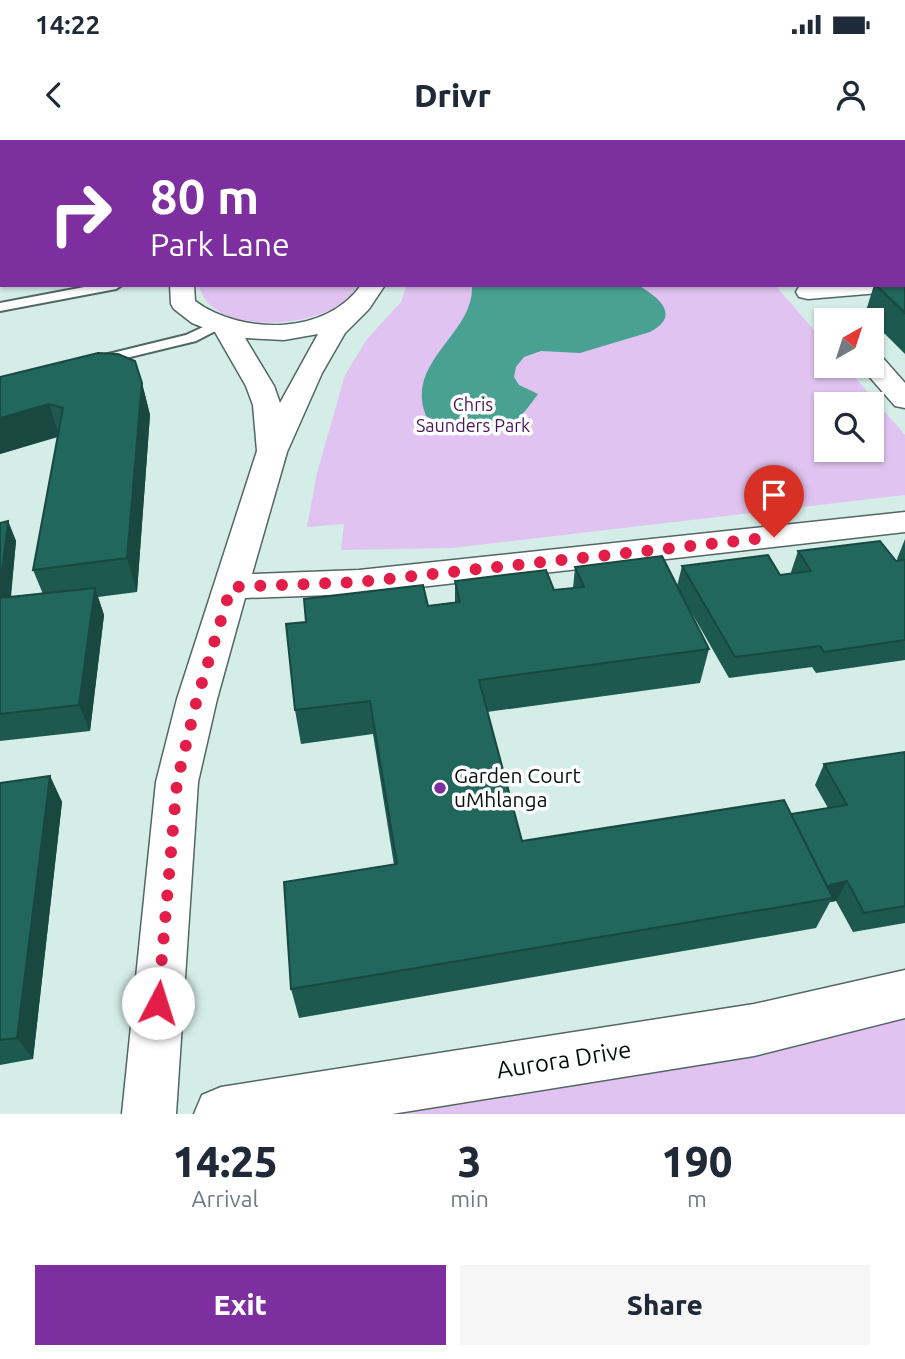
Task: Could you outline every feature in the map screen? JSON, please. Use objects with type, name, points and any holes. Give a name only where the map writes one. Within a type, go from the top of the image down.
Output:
[{"type":"street","points":[[182,287],[183,304],[190,312],[221,327],[261,332],[316,326],[347,314],[370,295],[372,287]]},
{"type":"street","points":[[804,289],[848,287]]},
{"type":"street","points":[[804,289],[822,308]]},
{"type":"street","points":[[149,1114],[177,782],[197,699],[272,452],[313,364],[334,329],[347,314]]},
{"type":"street","points":[[221,327],[260,386],[267,405],[272,452]]},
{"type":"street","points":[[884,376],[905,400]]},
{"type":"street","points":[[231,587],[359,582],[905,522]]},
{"type":"street","name":"Aurora Drive","points":[[221,1114],[754,1030],[905,994]]},
{"type":"lane","points":[[0,307],[105,287]]},
{"type":"lane","points":[[80,366],[191,338],[221,327]]},
{"type":"green space","points":[[200,287],[356,287],[346,300],[328,311],[303,319],[276,322],[250,321],[226,315],[208,303]]},
{"type":"green space","name":"Chris Saunders Park","points":[[406,287],[777,287],[814,330],[814,378],[855,378],[868,392],[814,392],[814,462],[884,462],[884,411],[905,435],[905,495],[452,548],[341,550],[344,524],[307,527],[317,473],[345,375],[367,339],[401,302]]},
{"type":"green space","points":[[905,1018],[905,1114],[397,1114]]},
{"type":"shaded area","points":[[472,287],[641,287],[659,301],[666,313],[659,326],[650,332],[580,353],[541,351],[524,357],[516,367],[514,377],[519,385],[538,394],[516,420],[506,426],[483,431],[447,425],[426,416],[422,397],[424,379],[432,363],[463,318],[470,302]]},
{"type":"building","points":[[878,287],[905,287],[905,313]]},
{"type":"building","points":[[98,353],[118,354],[135,361],[142,383],[127,558],[33,570],[63,408],[49,404],[0,418],[0,377]]},
{"type":"building","points":[[8,521],[1,580],[0,580],[0,523]]},
{"type":"building","points":[[880,541],[896,561],[905,560],[905,640],[824,652],[820,646],[735,657],[682,566],[768,555],[780,575],[811,571],[798,551]]},
{"type":"building","name":"Garden Court uMhlanga","points":[[662,556],[709,649],[479,680],[522,841],[784,800],[833,898],[291,989],[284,882],[397,864],[370,701],[295,710],[286,624],[306,622],[304,599],[423,585],[428,606],[460,602],[455,581],[546,570],[554,590],[584,587],[575,567]]},
{"type":"building","points":[[95,588],[79,705],[0,714],[0,598]]},
{"type":"building","points":[[905,752],[905,906],[864,913],[847,881],[827,886],[791,814],[847,805],[824,764]]},
{"type":"building","points":[[50,776],[17,1038],[0,1040],[0,783]]},
{"type":"place","name":"Garden Court uMhlanga","points":[[440,788]]},
{"type":"route","points":[[158,1003],[177,782],[197,699],[231,587],[291,587],[359,582],[774,537]]}]
